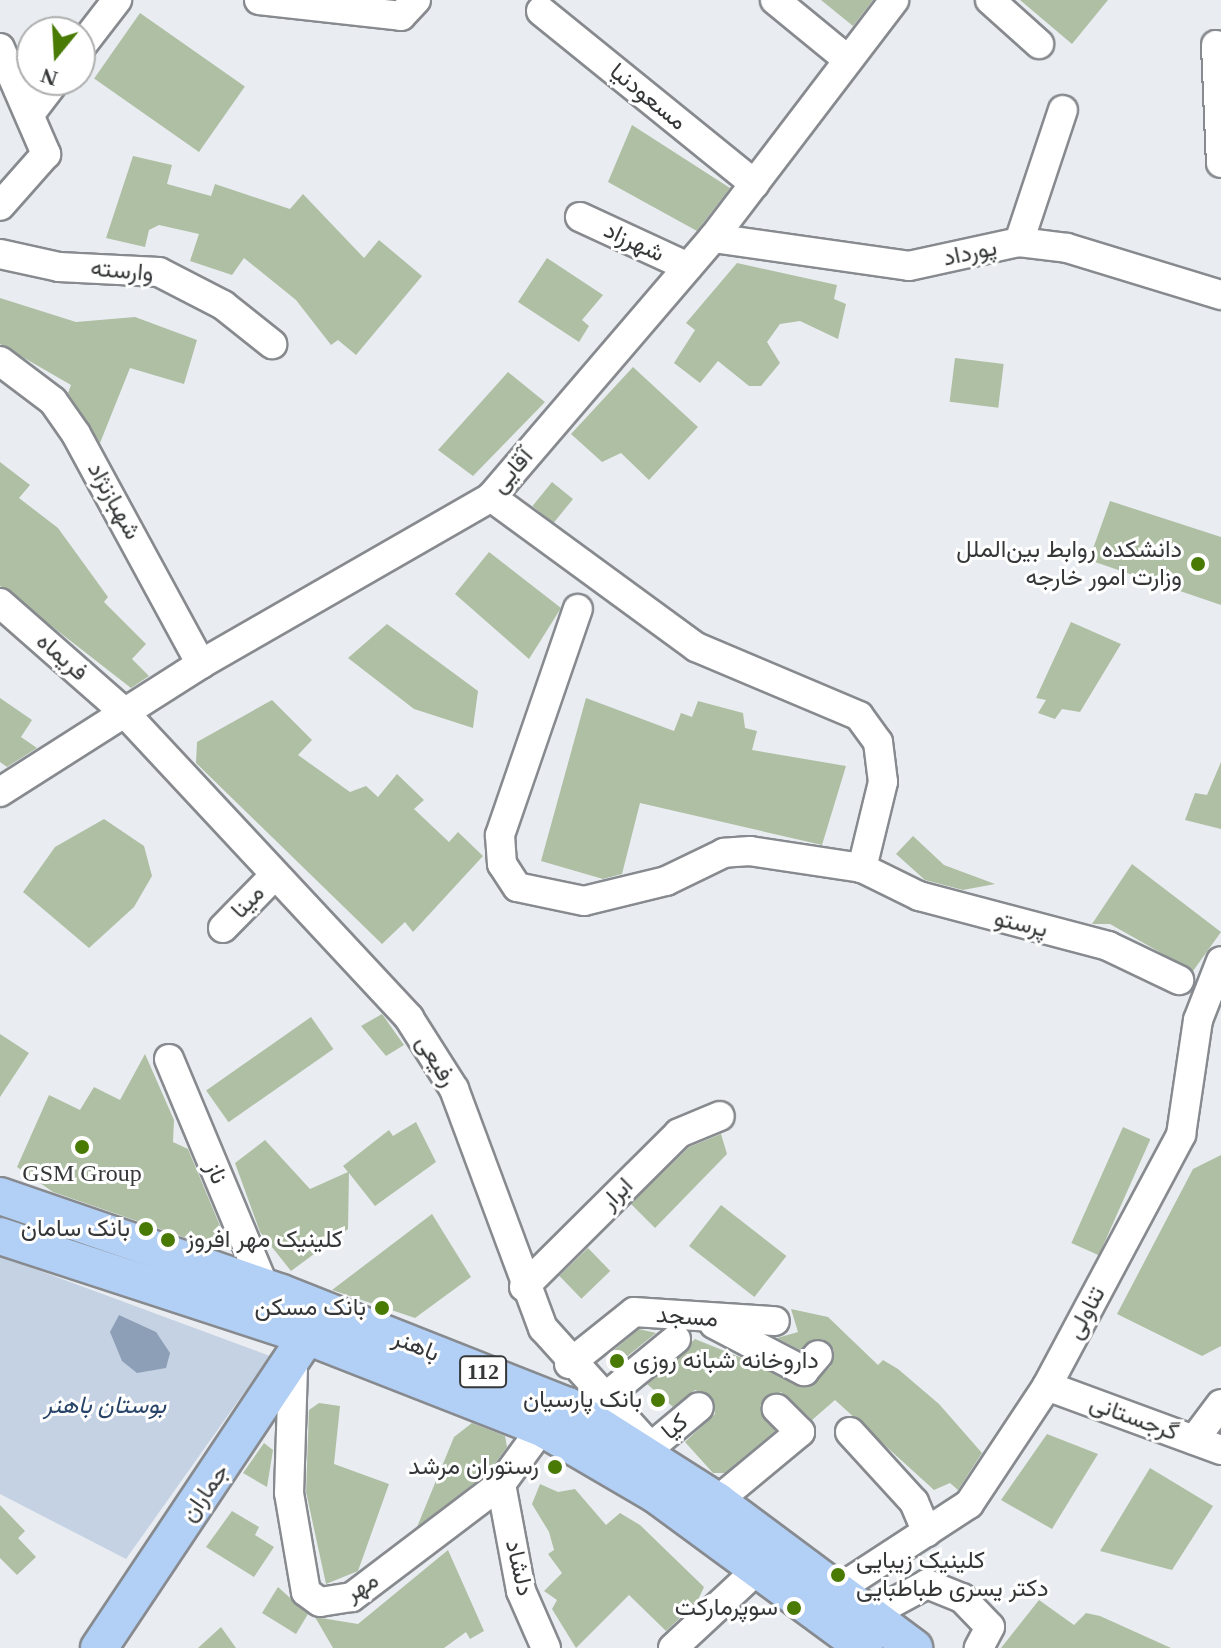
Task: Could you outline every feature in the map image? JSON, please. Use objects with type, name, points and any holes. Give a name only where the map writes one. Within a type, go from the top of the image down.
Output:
[{"type":"main road","name":"باهنر","points":[[0,1196],[264,1286],[309,1338],[568,1406],[657,1455],[837,1590],[868,1632]]},
{"type":"main road","name":"باهنر","points":[[0,1236],[309,1338],[542,1428],[655,1494],[759,1568],[868,1632],[914,1648]]},
{"type":"main road","name":"جماران","points":[[99,1648],[309,1338]]},
{"type":"street","points":[[96,27],[117,0]]},
{"type":"street","points":[[259,0],[401,16],[416,0]]},
{"type":"street","points":[[775,0],[848,60]]},
{"type":"street","name":"آقایی","points":[[0,792],[201,664],[491,497],[713,238],[894,0]]},
{"type":"street","points":[[990,0],[1039,44]]},
{"type":"street","name":"مسعودنیا","points":[[541,11],[755,184]]},
{"type":"street","points":[[1216,45],[1221,163]]},
{"type":"street","points":[[0,48],[30,114],[45,160],[0,206]]},
{"type":"street","points":[[30,114],[44,96]]},
{"type":"street","points":[[1019,242],[1063,110]]},
{"type":"street","name":"شهرزاد","points":[[580,217],[688,267]]},
{"type":"street","name":"پورداد","points":[[713,238],[909,266],[1019,242],[1067,248],[1221,295]]},
{"type":"street","name":"وارسته","points":[[0,254],[59,267],[159,272],[223,305],[272,344]]},
{"type":"street","name":"شهبازنژاد","points":[[0,361],[53,401],[76,434],[201,664]]},
{"type":"street","points":[[491,497],[696,647],[859,716],[878,742],[883,782],[862,868]]},
{"type":"street","name":"فریماه","points":[[0,603],[123,711]]},
{"type":"street","name":"پرستو","points":[[578,609],[500,835],[502,864],[517,887],[584,901],[750,851],[862,868],[919,896],[1108,946],[1179,980]]},
{"type":"street","name":"رفیعی","points":[[123,711],[435,1055],[524,1287],[569,1364],[657,1455]]},
{"type":"street","name":"مینا","points":[[223,928],[273,877]]},
{"type":"street","name":"تناولی","points":[[837,1590],[969,1504],[1047,1386],[1181,1135],[1198,1020],[1221,961]]},
{"type":"street","name":"ناز","points":[[169,1059],[264,1286]]},
{"type":"street","name":"ابرار","points":[[524,1287],[679,1133],[720,1116]]},
{"type":"street","name":"مسجد","points":[[569,1364],[634,1312],[703,1319],[775,1321]]},
{"type":"street","points":[[703,1319],[804,1371],[818,1355]]},
{"type":"street","name":"مهر","points":[[309,1338],[289,1493],[306,1592],[320,1602],[352,1597],[501,1484],[542,1428]]},
{"type":"street","points":[[604,1398],[676,1339]]},
{"type":"street","name":"گرجستانی","points":[[1047,1386],[1221,1450]]},
{"type":"street","points":[[1194,1440],[1221,1404]]},
{"type":"street","name":"کیا","points":[[657,1455],[699,1407]]},
{"type":"street","points":[[717,1501],[800,1432],[777,1409]]},
{"type":"street","points":[[850,1432],[914,1502],[927,1532]]},
{"type":"street","name":"دلشاد","points":[[501,1484],[521,1591],[546,1648]]},
{"type":"street","points":[[673,1648],[759,1568]]},
{"type":"street","points":[[868,1632],[927,1584],[962,1598],[990,1627],[979,1648]]},
{"type":"green space","name":"بوستان باهنر","points":[[0,1256],[270,1356],[126,1559],[0,1494]]},
{"type":"shaded area","points":[[119,1315],[156,1332],[170,1353],[166,1368],[137,1373],[122,1361],[110,1332]]},
{"type":"building","points":[[821,0],[873,0],[853,26]]},
{"type":"building","points":[[1020,0],[1108,0],[1072,44]]},
{"type":"building","points":[[140,13],[245,86],[199,152],[96,80]]},
{"type":"building","points":[[632,125],[730,188],[697,231],[608,182]]},
{"type":"building","points":[[133,156],[172,165],[167,184],[211,196],[215,184],[290,209],[303,194],[364,258],[379,240],[422,276],[356,355],[338,340],[331,345],[296,300],[244,258],[232,275],[190,261],[199,234],[159,225],[149,230],[145,247],[106,238]]},
{"type":"building","points":[[547,258],[603,295],[582,320],[589,326],[579,342],[518,302]]},
{"type":"building","points":[[737,263],[837,285],[834,299],[846,304],[838,339],[800,321],[780,324],[767,342],[780,363],[761,386],[749,386],[718,361],[700,383],[674,363],[695,330],[686,323]]},
{"type":"building","points":[[0,298],[76,322],[135,317],[197,340],[184,384],[130,368],[100,443],[68,393],[71,385],[0,344]]},
{"type":"building","points":[[955,358],[1004,364],[998,408],[950,402]]},
{"type":"building","points":[[633,367],[698,427],[649,480],[621,453],[602,462],[571,434]]},
{"type":"building","points":[[508,372],[545,402],[473,476],[438,450]]},
{"type":"building","points":[[0,462],[30,485],[19,498],[58,528],[108,597],[104,602],[146,644],[132,659],[149,676],[131,688],[0,586]]},
{"type":"building","points":[[552,482],[573,499],[553,523],[532,506]]},
{"type":"building","points":[[1110,501],[1221,537],[1221,605],[1089,560]]},
{"type":"building","points":[[489,552],[561,608],[529,659],[455,594]]},
{"type":"building","points":[[1071,622],[1121,644],[1080,712],[1062,709],[1055,719],[1038,713],[1046,700],[1036,698]]},
{"type":"building","points":[[387,624],[478,691],[473,728],[414,709],[348,658]]},
{"type":"building","points":[[0,698],[32,720],[21,737],[37,748],[7,767],[0,762]]},
{"type":"building","points":[[586,698],[674,731],[681,713],[692,717],[698,701],[743,713],[745,728],[757,731],[752,750],[846,766],[822,845],[640,803],[622,874],[603,879],[541,861]]},
{"type":"building","points":[[272,700],[312,740],[298,755],[350,792],[366,786],[378,797],[397,774],[424,800],[414,809],[449,842],[458,832],[483,856],[413,932],[405,922],[382,944],[196,763],[197,742]]},
{"type":"building","points":[[1221,762],[1221,829],[1185,820],[1195,793],[1207,795]]},
{"type":"building","points":[[104,819],[144,846],[152,876],[134,907],[89,948],[23,892],[55,847]]},
{"type":"building","points":[[913,836],[944,865],[995,884],[963,890],[925,880],[896,854]]},
{"type":"building","points":[[1132,864],[1221,932],[1193,971],[1110,924],[1092,924]]},
{"type":"building","points":[[382,1014],[404,1045],[386,1056],[361,1026]]},
{"type":"building","points":[[311,1017],[333,1049],[229,1122],[206,1090]]},
{"type":"building","points":[[0,1034],[29,1053],[0,1097]]},
{"type":"building","points":[[145,1054],[174,1120],[173,1142],[188,1149],[226,1240],[221,1250],[53,1192],[17,1167],[49,1095],[80,1110],[94,1087],[120,1100]]},
{"type":"building","points":[[416,1122],[436,1162],[375,1206],[349,1173],[348,1229],[291,1271],[260,1232],[235,1163],[265,1140],[310,1189],[348,1172],[343,1166],[389,1130],[393,1136]]},
{"type":"building","points":[[1123,1127],[1150,1139],[1099,1255],[1071,1243]]},
{"type":"building","points":[[721,1134],[727,1154],[655,1228],[631,1204],[689,1147]]},
{"type":"building","points":[[1221,1155],[1221,1346],[1202,1356],[1117,1314],[1193,1169]]},
{"type":"building","points":[[721,1205],[786,1256],[754,1297],[689,1246]]},
{"type":"building","points":[[432,1214],[471,1277],[415,1318],[332,1290]]},
{"type":"building","points":[[588,1248],[610,1271],[581,1299],[559,1276]]},
{"type":"building","points":[[791,1309],[828,1317],[878,1365],[883,1360],[898,1369],[939,1404],[982,1453],[958,1490],[950,1483],[934,1490],[835,1400],[812,1420],[781,1392],[760,1405],[775,1431],[725,1473],[713,1473],[685,1442],[715,1414],[712,1397],[695,1390],[673,1407],[647,1384],[695,1339],[811,1386],[831,1366],[834,1350],[822,1339],[800,1350],[777,1338],[798,1332]]},
{"type":"building","points":[[639,1329],[656,1333],[625,1358],[614,1350]]},
{"type":"building","points":[[319,1403],[340,1406],[334,1464],[389,1484],[358,1571],[326,1584],[306,1492],[309,1410]]},
{"type":"building","points":[[472,1423],[505,1436],[507,1447],[489,1472],[417,1527],[454,1437]]},
{"type":"building","points":[[1047,1434],[1098,1454],[1052,1529],[1001,1500]]},
{"type":"building","points":[[264,1443],[273,1450],[267,1487],[243,1473]]},
{"type":"building","points":[[1150,1468],[1213,1506],[1172,1570],[1100,1551]]},
{"type":"building","points":[[540,1484],[558,1492],[575,1489],[606,1525],[620,1513],[640,1525],[704,1587],[697,1602],[666,1631],[629,1595],[576,1648],[552,1609],[557,1600],[544,1591],[562,1573],[548,1554],[554,1550],[549,1532],[532,1504]]},
{"type":"building","points":[[0,1505],[25,1531],[18,1538],[36,1557],[17,1575],[0,1558]]},
{"type":"building","points":[[232,1511],[259,1527],[255,1535],[274,1547],[254,1577],[206,1547]]},
{"type":"building","points":[[448,1550],[484,1631],[470,1639],[466,1632],[444,1648],[333,1648],[315,1617],[358,1624]]},
{"type":"building","points":[[278,1587],[308,1614],[296,1634],[262,1613]]},
{"type":"building","points":[[1039,1600],[1074,1625],[1086,1613],[1100,1616],[1171,1648],[1001,1648]]},
{"type":"building","points":[[221,1627],[236,1648],[198,1648]]},
{"type":"place","name":"دانشکده روابط بین‌الملل وزارت امور خارجه","points":[[1198,564]]},
{"type":"place","name":"GSM Group","points":[[82,1147]]},
{"type":"place","name":"بانک سامان","points":[[146,1229]]},
{"type":"place","name":"کلینیک مهر افروز","points":[[168,1240]]},
{"type":"place","name":"بانک مسکن","points":[[382,1308]]},
{"type":"place","name":"داروخانه شبانه روزی","points":[[617,1361]]},
{"type":"place","name":"بانک پارسیان","points":[[658,1400]]},
{"type":"place","name":"رستوران مرشد","points":[[555,1467]]},
{"type":"place","name":"کلینیک زیبایی دکتر یسری طباطبایی","points":[[838,1575]]},
{"type":"place","name":"سوپرمارکت","points":[[794,1608]]}]
